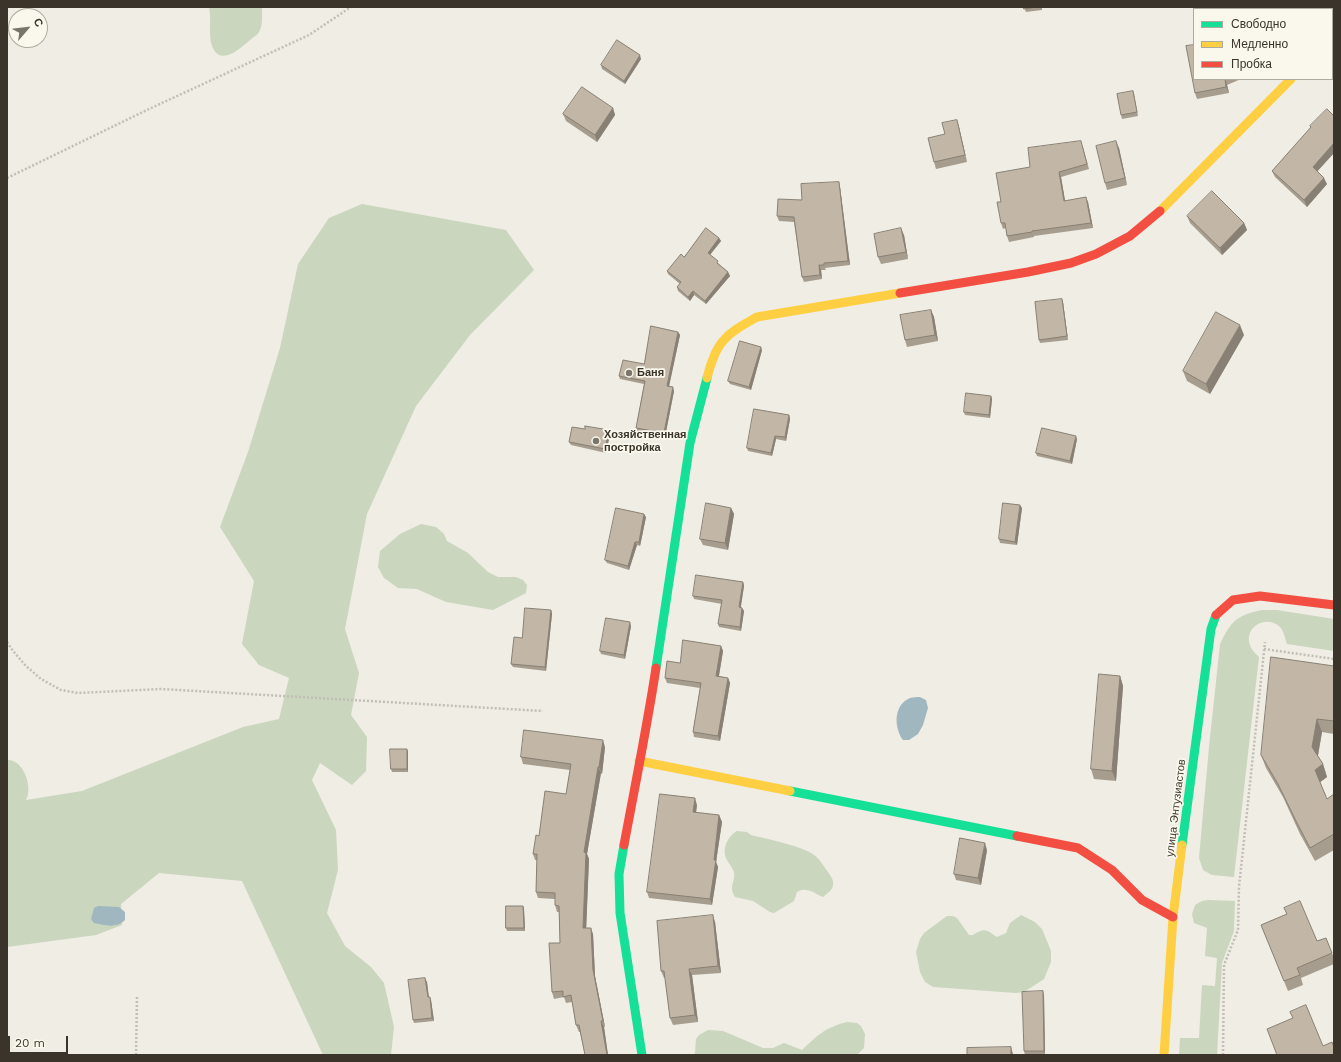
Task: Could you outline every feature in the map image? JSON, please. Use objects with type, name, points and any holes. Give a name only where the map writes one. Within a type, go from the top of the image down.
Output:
[{"type":"street","points":[[642,1055],[620,913],[619,874],[639,761],[648,722],[690,443],[710,365],[723,340],[738,328],[757,317],[1028,272],[1071,263],[1096,254],[1130,236],[1156,216],[1290,80]]},
{"type":"street","name":"улица Энтузиастов","points":[[1164,1055],[1173,917],[1211,629],[1216,614],[1232,600],[1260,596],[1334,605]]},
{"type":"street","points":[[639,761],[1078,848],[1112,870],[1142,900],[1173,917]]},
{"type":"path","points":[[7,178],[149,109],[309,35],[351,7]]},
{"type":"path","points":[[7,642],[12,651],[26,666],[42,679],[61,690],[78,693],[161,688],[543,711]]},
{"type":"path","points":[[1223,1055],[1224,965],[1238,930],[1239,887],[1265,642]]},
{"type":"path","points":[[1264,649],[1334,659]]},
{"type":"path","points":[[136,1055],[137,997]]},
{"type":"green space","points":[[209,7],[262,7],[262,23],[260,29],[258,33],[242,47],[232,53],[222,56],[214,50],[212,45],[210,35]]},
{"type":"green space","points":[[362,204],[506,230],[534,270],[470,335],[416,406],[367,514],[345,629],[359,673],[351,715],[367,737],[366,771],[352,785],[320,763],[312,780],[336,830],[338,870],[327,913],[345,946],[371,967],[384,983],[394,1027],[391,1055],[323,1055],[242,881],[159,873],[121,904],[122,925],[96,935],[7,947],[7,760],[18,764],[26,775],[28,782],[28,795],[26,800],[82,791],[243,727],[279,719],[289,678],[259,665],[242,644],[254,581],[220,527],[248,452],[280,348],[298,264],[329,218]]},
{"type":"green space","points":[[421,524],[436,527],[444,534],[447,541],[468,553],[488,572],[498,577],[516,577],[523,580],[527,585],[526,593],[493,610],[446,602],[417,589],[398,588],[384,578],[378,567],[380,551],[400,534]]},
{"type":"green space","points":[[1262,610],[1277,610],[1334,619],[1334,651],[1287,644],[1280,627],[1273,623],[1266,622],[1253,628],[1249,641],[1252,649],[1259,657],[1234,877],[1212,875],[1203,870],[1199,858],[1220,644],[1236,620],[1246,614]]},
{"type":"green space","points":[[737,831],[747,832],[751,835],[784,843],[814,855],[831,876],[833,880],[832,889],[823,897],[807,890],[800,890],[797,892],[794,901],[774,913],[753,901],[735,897],[732,889],[734,872],[725,855],[725,848],[731,835]]},
{"type":"green space","points":[[1202,901],[1235,901],[1234,931],[1222,963],[1217,1055],[1179,1055],[1180,1038],[1199,1038],[1202,985],[1215,986],[1217,958],[1205,956],[1207,928],[1194,923],[1192,914],[1195,905]]},
{"type":"green space","points":[[1021,915],[1035,922],[1042,929],[1051,951],[1051,962],[1044,979],[1024,992],[1016,993],[933,987],[925,982],[920,972],[916,952],[920,939],[924,933],[947,916],[957,918],[969,935],[985,930],[997,937],[1006,933],[1010,923]]},
{"type":"green space","points":[[847,1022],[857,1023],[861,1026],[865,1034],[864,1048],[857,1055],[693,1055],[695,1053],[696,1039],[699,1035],[708,1030],[723,1031],[763,1048],[773,1048],[784,1043],[802,1050],[823,1032],[833,1026]]},
{"type":"water","points":[[920,697],[926,700],[928,708],[923,725],[918,734],[909,740],[903,740],[898,729],[898,711],[904,701],[911,698]]},
{"type":"water","points":[[98,906],[119,907],[125,912],[125,920],[118,925],[94,923],[91,919],[94,908]]},
{"type":"building","points":[[1024,7],[1036,7],[1024,9]]},
{"type":"building","points":[[1257,7],[1294,8],[1258,8]]},
{"type":"building","points":[[617,40],[640,55],[624,81],[601,65]]},
{"type":"building","points":[[1193,45],[1193,80],[1225,80],[1226,87],[1195,93],[1186,46]]},
{"type":"building","points":[[582,87],[613,108],[595,135],[563,114]]},
{"type":"building","points":[[1133,91],[1137,112],[1121,115],[1117,94]]},
{"type":"building","points":[[1327,109],[1334,116],[1334,143],[1313,167],[1324,178],[1304,200],[1272,171],[1311,127],[1310,126]]},
{"type":"building","points":[[957,120],[965,155],[934,162],[928,138],[945,134],[942,123]]},
{"type":"building","points":[[1081,141],[1087,164],[1059,172],[1064,201],[1086,197],[1091,223],[1007,236],[1005,223],[1001,223],[997,202],[1001,202],[996,173],[1030,167],[1028,148]]},
{"type":"building","points":[[1116,141],[1125,178],[1105,183],[1096,146]]},
{"type":"building","points":[[839,182],[848,261],[824,263],[824,265],[819,265],[820,275],[802,277],[794,217],[777,216],[778,199],[802,200],[801,184]]},
{"type":"building","points":[[1212,191],[1244,223],[1220,248],[1187,216]]},
{"type":"building","points":[[706,228],[719,238],[708,253],[728,272],[705,301],[693,291],[688,297],[677,287],[681,282],[667,271],[681,254],[684,257]]},
{"type":"building","points":[[901,228],[906,252],[878,257],[874,234]]},
{"type":"building","points":[[1062,299],[1067,336],[1039,340],[1035,302]]},
{"type":"building","points":[[931,310],[935,335],[905,340],[900,315]]},
{"type":"building","points":[[1216,312],[1240,325],[1206,384],[1183,371]]},
{"type":"building","points":[[651,326],[678,332],[667,386],[673,387],[664,433],[636,428],[645,381],[619,376],[623,360],[644,364]]},
{"type":"building","points":[[740,341],[761,347],[749,387],[728,381]]},
{"type":"building","points":[[966,393],[991,396],[989,415],[964,412]]},
{"type":"building","points":[[754,409],[789,415],[785,437],[775,436],[771,453],[747,448]]},
{"type":"building","points":[[585,426],[609,430],[605,449],[569,442],[572,427],[585,429]]},
{"type":"building","points":[[1042,428],[1076,436],[1070,461],[1036,453]]},
{"type":"building","points":[[706,503],[731,508],[725,543],[700,539]]},
{"type":"building","points":[[1003,503],[1020,505],[1015,542],[999,539]]},
{"type":"building","points":[[616,508],[644,514],[639,542],[635,542],[628,566],[605,560]]},
{"type":"building","points":[[696,575],[743,582],[739,607],[742,608],[740,627],[718,624],[722,600],[693,596]]},
{"type":"building","points":[[525,608],[551,610],[545,667],[511,664],[514,637],[522,638]]},
{"type":"building","points":[[606,618],[630,622],[624,655],[600,651]]},
{"type":"building","points":[[683,640],[721,646],[716,676],[728,678],[718,736],[693,732],[701,683],[665,678],[667,661],[680,663]]},
{"type":"building","points":[[1271,657],[1334,666],[1334,721],[1317,719],[1312,747],[1323,764],[1315,770],[1327,799],[1334,794],[1334,834],[1310,848],[1278,784],[1261,755]]},
{"type":"building","points":[[1099,674],[1120,676],[1112,771],[1091,769]]},
{"type":"building","points":[[524,730],[603,740],[584,852],[586,853],[583,928],[591,928],[593,970],[603,1021],[601,1021],[607,1055],[585,1055],[579,1025],[576,1025],[571,995],[563,997],[563,991],[552,992],[549,943],[560,943],[559,906],[555,905],[555,893],[536,892],[537,854],[533,854],[536,835],[539,836],[545,791],[566,794],[571,764],[521,757]]},
{"type":"building","points":[[390,749],[407,749],[407,769],[391,769]]},
{"type":"building","points":[[660,794],[695,798],[693,812],[719,815],[714,860],[716,860],[710,899],[647,892]]},
{"type":"building","points":[[960,838],[985,843],[978,878],[954,874]]},
{"type":"building","points":[[1300,901],[1317,941],[1326,938],[1332,953],[1297,968],[1300,975],[1284,981],[1261,925],[1287,914],[1284,908]]},
{"type":"building","points":[[506,906],[523,906],[524,928],[506,928]]},
{"type":"building","points":[[713,915],[718,966],[689,969],[695,1015],[670,1018],[664,971],[661,971],[657,921]]},
{"type":"building","points":[[425,978],[428,997],[430,997],[432,1018],[413,1020],[408,980]]},
{"type":"building","points":[[1043,991],[1044,1051],[1024,1051],[1022,992]]},
{"type":"building","points":[[1306,1005],[1323,1046],[1332,1042],[1334,1047],[1334,1055],[1277,1055],[1267,1029],[1293,1018],[1290,1012]]},
{"type":"building","points":[[1011,1047],[1011,1055],[967,1055],[967,1048]]},
{"type":"traffic: fast","points":[[656,668],[690,443],[707,378]]},
{"type":"traffic: fast","points":[[1182,845],[1211,629],[1216,615]]},
{"type":"traffic: fast","points":[[790,791],[1017,836]]},
{"type":"traffic: fast","points":[[624,845],[619,874],[620,913],[642,1055]]},
{"type":"traffic: slow","points":[[1160,211],[1290,80]]},
{"type":"traffic: slow","points":[[707,378],[715,353],[723,341],[735,330],[757,317],[900,293]]},
{"type":"traffic: slow","points":[[639,761],[790,791]]},
{"type":"traffic: slow","points":[[1164,1055],[1173,917],[1182,845]]},
{"type":"traffic: jam","points":[[900,293],[1028,272],[1071,263],[1096,254],[1130,236],[1160,211]]},
{"type":"traffic: jam","points":[[1216,615],[1233,600],[1260,596],[1334,605]]},
{"type":"traffic: jam","points":[[624,845],[656,668]]},
{"type":"traffic: jam","points":[[1017,836],[1078,848],[1112,870],[1142,900],[1173,917]]},
{"type":"place","name":"Баня","points":[[629,373]]},
{"type":"place","name":"Хозяйственная постройка","points":[[596,441]]}]
